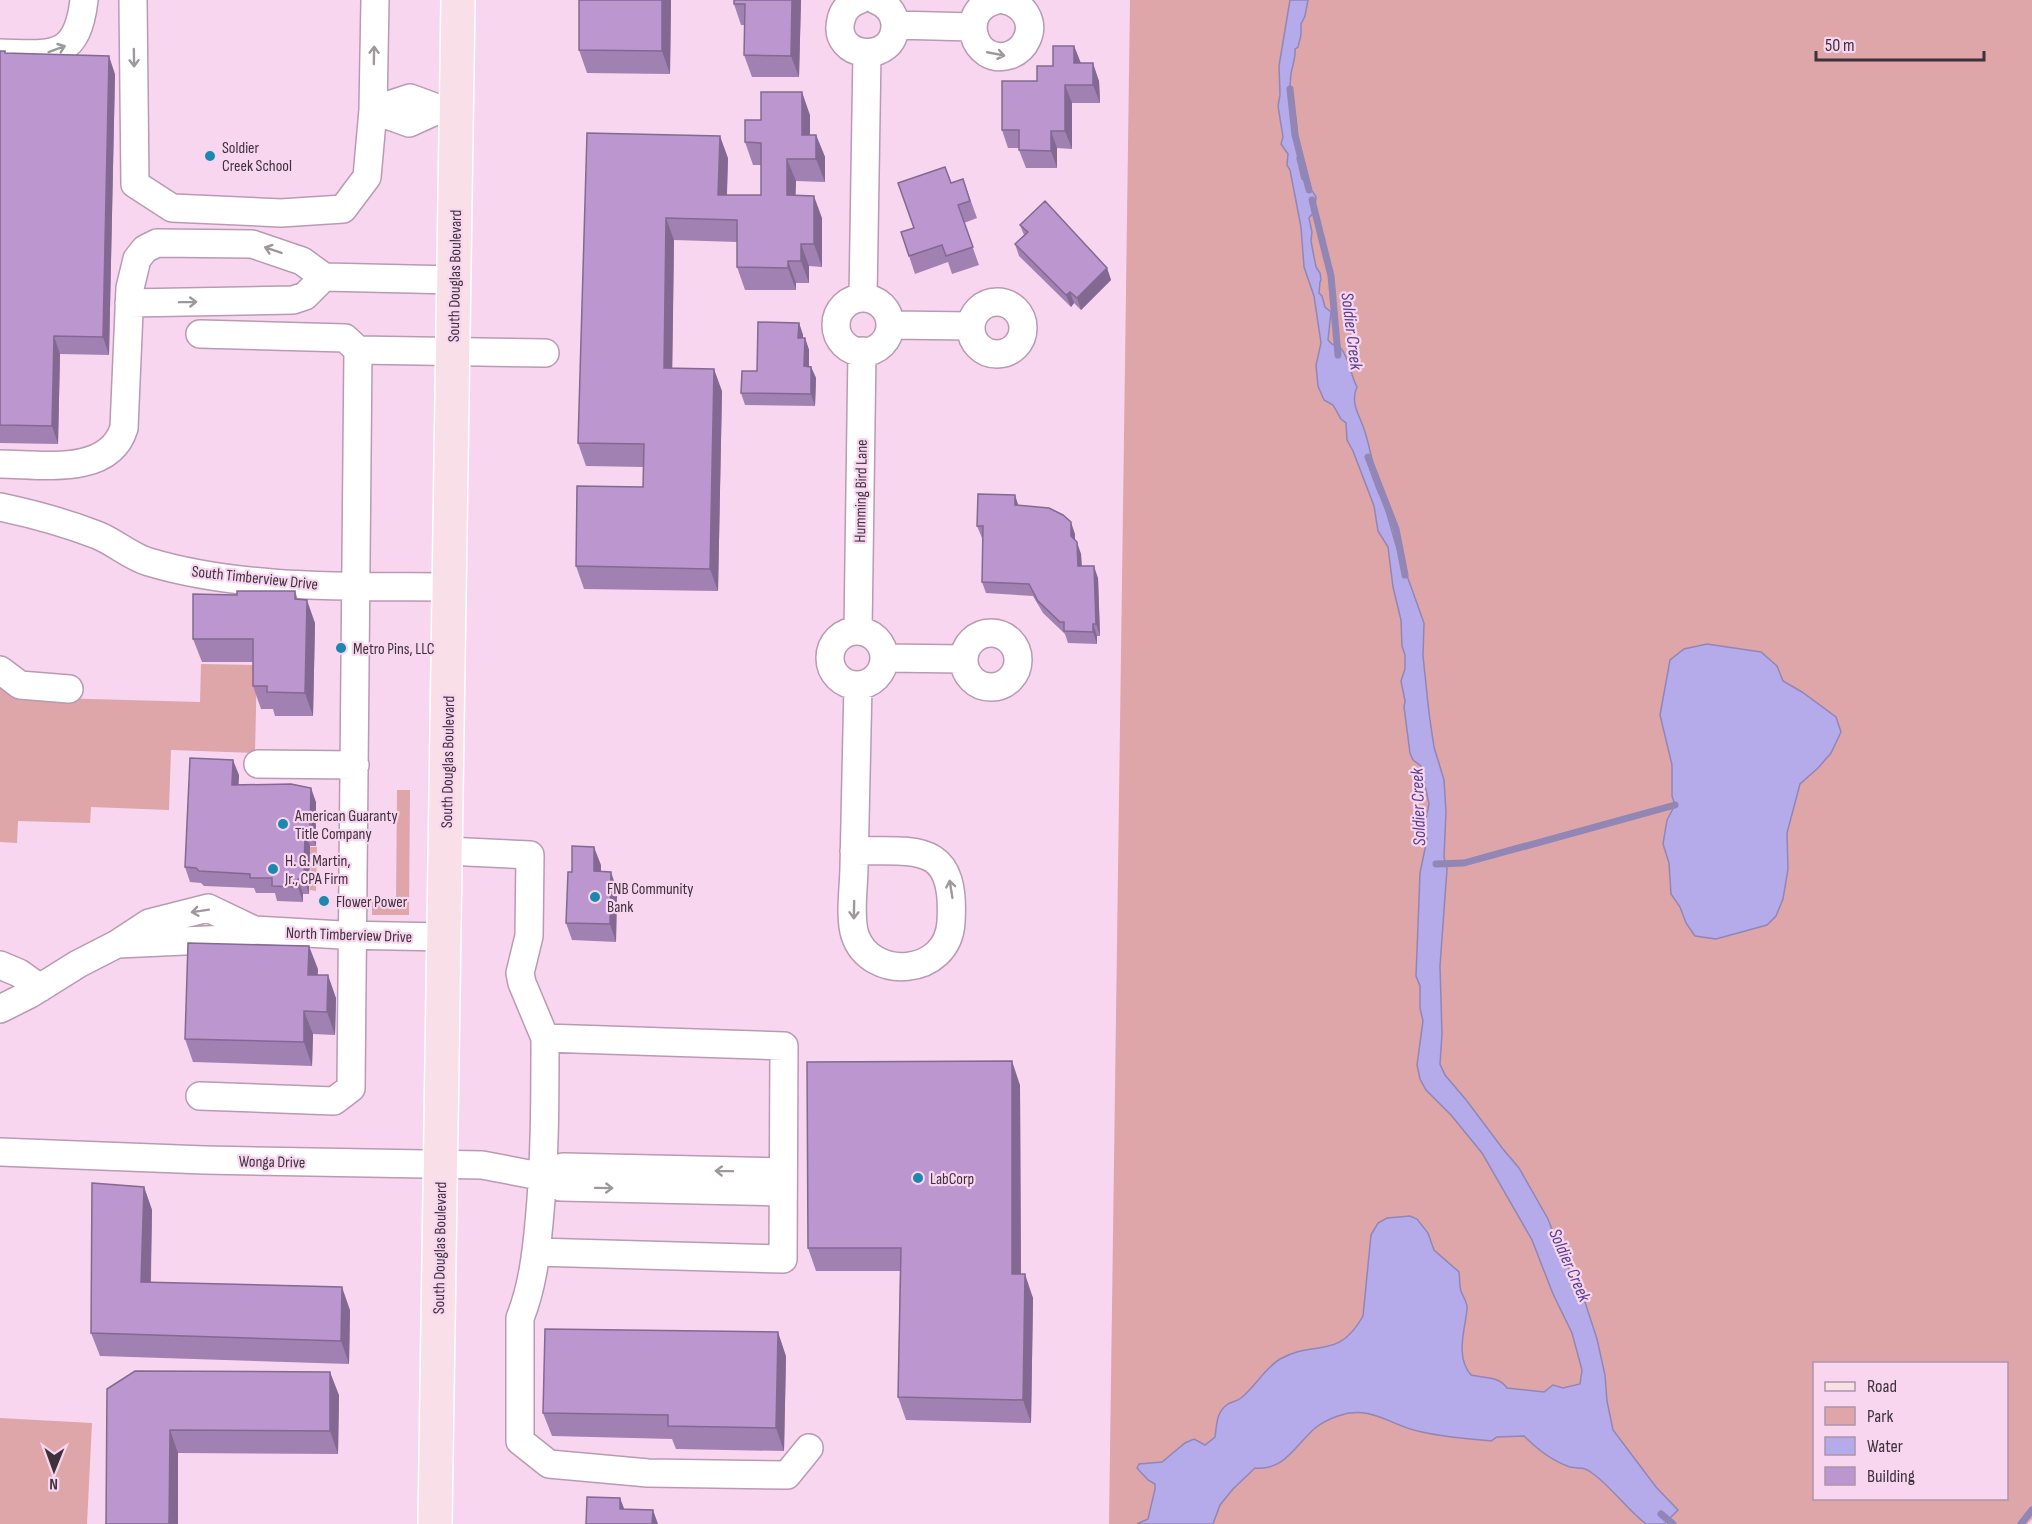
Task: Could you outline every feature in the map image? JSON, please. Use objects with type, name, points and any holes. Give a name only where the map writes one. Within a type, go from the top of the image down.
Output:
[{"type":"main road","name":"South Douglas Boulevard","points":[[435,1524],[454,280],[448,109],[458,0]]},
{"type":"street","points":[[0,53],[42,53],[61,50],[72,40],[81,22],[84,0]]},
{"type":"street","points":[[133,0],[135,184],[172,208],[281,213],[343,209],[367,177],[373,111],[375,0]]},
{"type":"street","points":[[997,0],[981,8],[975,17],[973,27],[976,41],[981,48],[989,53],[1004,56],[1020,49],[1028,37],[1028,20],[1021,8],[1005,0]]},
{"type":"street","points":[[872,5],[892,37],[886,46],[878,51],[867,53],[857,51],[849,46],[840,31],[842,16],[872,5],[973,27]]},
{"type":"street","points":[[863,298],[867,53]]},
{"type":"street","points":[[373,111],[409,123],[448,109]]},
{"type":"street","points":[[0,464],[81,465],[104,455],[121,438],[124,429],[130,288],[137,259],[145,249],[162,242],[252,244],[302,261],[324,277],[454,280]]},
{"type":"street","points":[[129,303],[293,300],[305,296],[324,277]]},
{"type":"street","points":[[863,298],[873,300],[883,306],[889,316],[890,325],[889,333],[883,343],[872,350],[862,351],[852,349],[842,342],[836,325],[837,316],[843,306],[851,300],[863,298]]},
{"type":"street","points":[[890,325],[971,326]]},
{"type":"street","points":[[200,333],[345,338],[358,350],[545,353]]},
{"type":"street","points":[[200,1096],[334,1101],[351,1088],[358,350]]},
{"type":"street","name":"Humming Bird Lane","points":[[858,631],[862,351]]},
{"type":"street","name":"South Timberview Drive","points":[[0,507],[31,513],[98,536],[147,562],[213,576],[356,586],[450,587]]},
{"type":"street","points":[[858,631],[877,639],[884,658],[878,676],[868,683],[858,685],[848,684],[841,679],[833,670],[830,659],[837,640],[858,631]]},
{"type":"street","points":[[884,658],[964,659]]},
{"type":"street","points":[[0,670],[20,685],[69,689]]},
{"type":"street","points":[[855,851],[920,853],[934,859],[945,869],[952,895],[951,928],[948,942],[939,954],[925,962],[913,965],[884,964],[860,948],[854,933],[855,851],[858,685]]},
{"type":"street","points":[[258,764],[355,765]]},
{"type":"street","points":[[446,851],[530,855],[529,936],[520,973],[545,1038],[547,1178],[527,1300],[520,1318],[520,1441],[549,1464],[648,1473],[787,1475],[809,1448]]},
{"type":"street","name":"North Timberview Drive","points":[[0,1009],[117,944],[149,923],[208,908],[254,930],[354,936],[445,937]]},
{"type":"street","points":[[0,965],[19,973],[40,988]]},
{"type":"street","points":[[536,1252],[783,1259],[784,1046],[545,1038]]},
{"type":"street","name":"Wonga Drive","points":[[0,1152],[204,1160],[482,1165],[547,1178]]},
{"type":"street","points":[[547,1178],[563,1167],[783,1182]]},
{"type":"green space","points":[[1130,0],[2032,0],[2032,1519],[2027,1524],[1109,1524]]},
{"type":"green space","points":[[201,664],[257,665],[255,753],[171,750],[169,810],[91,807],[90,823],[18,821],[17,843],[0,842],[0,684],[18,697],[200,702]]},
{"type":"green space","points":[[397,790],[410,790],[409,915],[372,915],[372,902],[396,901]]},
{"type":"green space","points":[[301,847],[317,847],[316,891],[310,890],[311,854],[300,854]]},
{"type":"green space","points":[[0,1418],[92,1423],[87,1524],[0,1524]]},
{"type":"water","points":[[1290,0],[1308,0],[1301,24],[1298,47],[1295,49],[1290,107],[1291,115],[1296,118],[1299,155],[1297,158],[1302,179],[1310,183],[1310,190],[1316,197],[1313,213],[1309,218],[1316,267],[1321,280],[1319,293],[1325,307],[1331,312],[1328,340],[1340,347],[1357,387],[1354,398],[1373,463],[1370,470],[1379,494],[1382,495],[1395,542],[1424,623],[1423,656],[1429,713],[1434,747],[1444,780],[1446,812],[1444,857],[1447,869],[1440,966],[1442,1034],[1440,1064],[1445,1075],[1519,1168],[1548,1219],[1567,1262],[1570,1275],[1583,1296],[1597,1339],[1613,1430],[1656,1487],[1678,1510],[1664,1524],[1646,1524],[1592,1473],[1557,1461],[1524,1436],[1497,1437],[1491,1441],[1447,1437],[1411,1429],[1372,1414],[1350,1413],[1325,1421],[1274,1466],[1255,1468],[1220,1505],[1213,1524],[1137,1524],[1148,1519],[1155,1489],[1155,1484],[1137,1468],[1139,1464],[1162,1462],[1185,1443],[1194,1439],[1205,1445],[1215,1437],[1218,1419],[1224,1407],[1241,1398],[1274,1363],[1293,1353],[1335,1344],[1354,1330],[1363,1316],[1371,1235],[1378,1223],[1387,1218],[1410,1216],[1417,1219],[1428,1233],[1434,1250],[1459,1272],[1460,1288],[1467,1307],[1462,1352],[1466,1368],[1471,1375],[1495,1379],[1507,1388],[1544,1392],[1553,1385],[1563,1388],[1580,1384],[1582,1370],[1572,1333],[1553,1294],[1532,1240],[1482,1153],[1451,1115],[1426,1090],[1420,1079],[1417,1065],[1423,1021],[1420,1008],[1420,986],[1416,976],[1420,873],[1427,839],[1424,828],[1429,804],[1421,766],[1413,760],[1410,753],[1401,681],[1405,669],[1405,655],[1388,547],[1378,531],[1374,506],[1347,440],[1346,423],[1333,405],[1324,400],[1318,386],[1316,365],[1321,343],[1314,296],[1304,267],[1301,227],[1290,170],[1287,165],[1288,154],[1281,144],[1283,137],[1278,106],[1279,66]]},
{"type":"water","points":[[1707,644],[1761,652],[1777,666],[1783,681],[1836,717],[1841,732],[1831,753],[1800,784],[1787,833],[1788,869],[1783,899],[1776,916],[1767,925],[1716,939],[1695,936],[1686,923],[1680,907],[1671,894],[1669,863],[1663,844],[1667,820],[1675,805],[1672,796],[1672,765],[1660,715],[1670,660],[1684,649]]},
{"type":"building","points":[[579,0],[662,0],[662,51],[579,50]]},
{"type":"building","points":[[734,0],[792,0],[791,56],[744,55],[745,4],[734,4]]},
{"type":"building","points":[[1053,46],[1074,46],[1074,63],[1093,63],[1093,85],[1065,85],[1065,131],[1051,131],[1051,151],[1019,150],[1019,130],[1002,130],[1002,81],[1037,81],[1037,66],[1053,66]]},
{"type":"building","points":[[0,51],[109,56],[103,337],[54,336],[52,426],[0,425]]},
{"type":"building","points":[[761,92],[802,92],[802,135],[816,135],[816,159],[787,159],[787,195],[814,196],[814,244],[801,244],[801,261],[788,261],[788,268],[737,267],[737,220],[666,218],[664,368],[714,369],[710,569],[576,566],[577,486],[643,487],[644,444],[578,443],[587,133],[720,136],[718,195],[761,195],[761,143],[745,142],[745,120],[761,120]]},
{"type":"building","points":[[945,167],[951,183],[963,179],[970,201],[958,205],[973,247],[946,256],[942,245],[909,256],[901,232],[914,228],[898,183]]},
{"type":"building","points":[[1045,201],[1107,268],[1077,298],[1070,292],[1066,295],[1015,244],[1028,232],[1020,225]]},
{"type":"building","points":[[758,322],[799,323],[798,338],[805,338],[804,366],[811,367],[811,394],[741,393],[742,371],[757,371]]},
{"type":"building","points":[[978,494],[1015,495],[1015,505],[1049,508],[1071,522],[1071,536],[1077,542],[1078,566],[1094,566],[1096,624],[1093,624],[1093,632],[1064,631],[1064,622],[1060,622],[1038,601],[1029,584],[982,582],[983,526],[977,526]]},
{"type":"building","points":[[237,591],[295,591],[295,599],[307,600],[305,693],[267,692],[267,686],[253,686],[253,639],[193,639],[193,594],[237,595]]},
{"type":"building","points":[[190,758],[233,760],[232,785],[291,784],[311,788],[310,831],[305,831],[304,879],[298,879],[298,887],[272,886],[272,878],[250,878],[250,874],[199,871],[196,868],[185,867]]},
{"type":"building","name":"FNB Community Bank","points":[[572,846],[594,847],[594,871],[611,872],[610,924],[566,923],[568,872],[572,872]]},
{"type":"building","points":[[188,943],[309,946],[308,975],[328,975],[327,1012],[304,1011],[304,1042],[185,1039]]},
{"type":"building","name":"LabCorp","points":[[1012,1061],[1012,1274],[1025,1274],[1023,1400],[898,1397],[901,1248],[808,1248],[807,1062]]},
{"type":"building","points":[[92,1183],[144,1187],[141,1282],[342,1287],[341,1341],[91,1333]]},
{"type":"building","points":[[545,1329],[778,1332],[776,1428],[668,1426],[668,1415],[543,1413]]},
{"type":"building","points":[[135,1371],[330,1372],[330,1431],[170,1430],[169,1524],[106,1524],[107,1389]]},
{"type":"building","points":[[587,1497],[620,1498],[620,1509],[653,1510],[652,1524],[586,1524]]},
{"type":"waterway","name":"Soldier Creek","points":[[1290,89],[1295,135],[1309,190]]},
{"type":"waterway","name":"Soldier Creek","points":[[1312,200],[1331,276],[1338,355]]},
{"type":"waterway","name":"Soldier Creek","points":[[1368,457],[1396,529],[1405,575]]},
{"type":"waterway","points":[[1436,864],[1464,863],[1675,805]]},
{"type":"waterway","points":[[2021,1524],[2032,1510]]},
{"type":"waterway","name":"Soldier Creek","points":[[1661,1514],[1673,1524]]},
{"type":"place","name":"Soldier Creek School","points":[[210,156]]},
{"type":"place","name":"Metro Pins, LLC","points":[[341,648]]},
{"type":"place","name":"American Guaranty Title Company","points":[[283,824]]},
{"type":"place","name":"H. G. Martin, Jr., CPA Firm","points":[[273,869]]},
{"type":"place","name":"FNB Community Bank","points":[[595,897]]},
{"type":"place","name":"Flower Power","points":[[324,901]]},
{"type":"place","name":"LabCorp","points":[[918,1178]]}]
